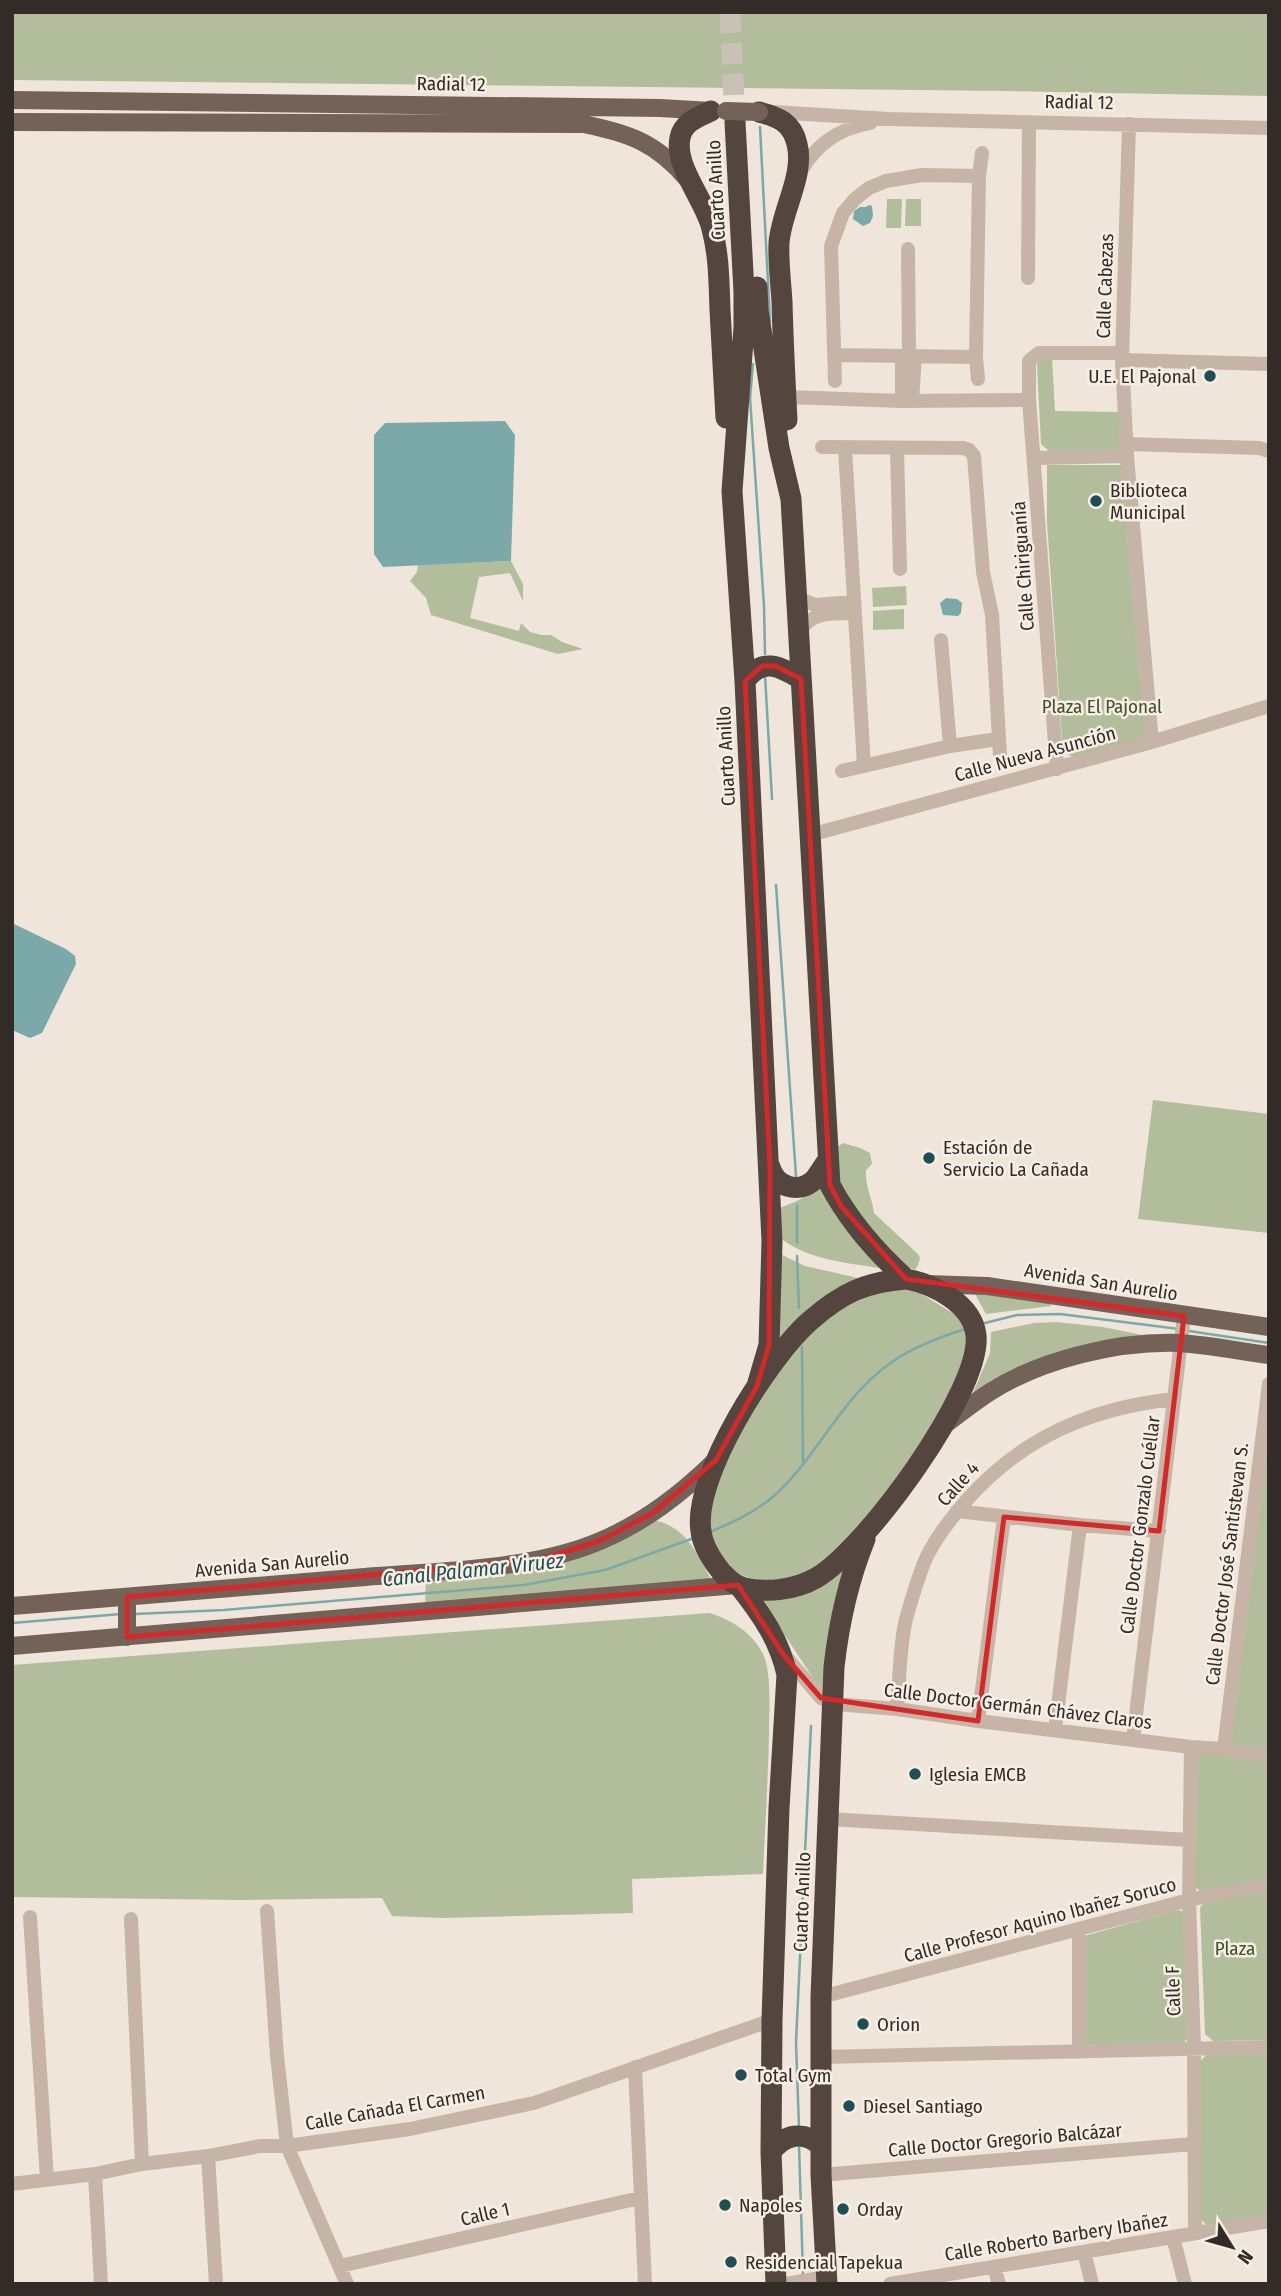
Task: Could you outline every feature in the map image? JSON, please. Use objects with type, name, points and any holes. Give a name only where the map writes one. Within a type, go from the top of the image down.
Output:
[{"type":"highway","points":[[732,491],[727,447],[719,276],[712,227],[691,183],[680,149],[680,137],[684,127],[694,118],[736,115],[780,118],[789,127],[797,143],[798,159],[795,182],[787,202],[779,243],[791,499]]},
{"type":"highway","name":"Cuarto Anillo","points":[[736,115],[744,327],[732,491],[745,681],[770,1167],[769,1345],[757,1386]]},
{"type":"highway","name":"Cuarto Anillo","points":[[736,115],[758,310],[779,448],[791,499],[830,1185],[841,1206],[863,1236],[905,1279]]},
{"type":"highway","points":[[745,681],[751,672],[762,666],[775,666],[801,679]]},
{"type":"highway","points":[[770,1167],[772,1176],[779,1183],[797,1188],[814,1180],[827,1161]]},
{"type":"highway","points":[[716,1460],[770,1365],[809,1321],[852,1291],[877,1281],[905,1279],[927,1284],[957,1303],[974,1327],[976,1344],[963,1385],[942,1427],[914,1472],[870,1527],[834,1566],[815,1579],[793,1587],[772,1590],[738,1586]]},
{"type":"highway","name":"Cuarto Anillo","points":[[716,1460],[707,1481],[701,1507],[703,1540],[719,1569],[738,1586],[771,1630],[783,1654],[787,1675],[779,1808],[772,2020],[791,2131],[771,2152],[784,2283]]},
{"type":"highway","name":"Cuarto Anillo","points":[[821,2280],[821,1997],[835,1704],[834,1667],[843,1608],[856,1561],[870,1527]]},
{"type":"highway","points":[[791,2131],[810,2127],[821,2117]]},
{"type":"highway","points":[[791,2131],[809,2137],[821,2146]]},
{"type":"main road","name":"Radial 12","points":[[12,100],[660,108],[736,115]]},
{"type":"main road","name":"Radial 12","points":[[12,122],[583,124],[619,131],[640,140],[666,158],[691,183]]},
{"type":"main road","name":"Avenida San Aurelio","points":[[927,1284],[987,1286],[1182,1330],[1269,1355]]},
{"type":"main road","name":"Avenida San Aurelio","points":[[942,1427],[991,1391],[1062,1360],[1115,1347],[1154,1343],[1182,1330],[1269,1327]]},
{"type":"main road","name":"Avenida San Aurelio","points":[[12,1606],[126,1601],[538,1560],[599,1541],[653,1513],[716,1460]]},
{"type":"main road","points":[[12,1646],[127,1631],[738,1586]]},
{"type":"main road","points":[[126,1601],[127,1631]]},
{"type":"street","name":"Radial 12","points":[[736,115],[1269,128]]},
{"type":"street","name":"Radial 12","points":[[795,182],[809,158],[836,134],[854,126],[889,119]]},
{"type":"street","points":[[1028,278],[1029,122]]},
{"type":"street","name":"Calle Cabezas","points":[[1129,124],[1122,357],[1127,450],[1152,742]]},
{"type":"street","points":[[978,380],[976,357],[979,176],[982,153]]},
{"type":"street","points":[[835,381],[831,246],[844,213],[855,199],[869,188],[886,181],[922,175],[979,176]]},
{"type":"street","points":[[907,401],[908,249]]},
{"type":"street","name":"Calle Chiriguanía","points":[[1057,769],[1029,400],[1029,362],[1039,353],[1122,357]]},
{"type":"street","points":[[835,355],[976,357]]},
{"type":"street","points":[[1122,357],[1269,364]]},
{"type":"street","points":[[786,397],[907,401],[1029,400]]},
{"type":"street","points":[[822,447],[963,448],[974,456],[983,572],[992,615],[1000,756]]},
{"type":"street","points":[[845,448],[864,766]]},
{"type":"street","points":[[897,448],[900,569]]},
{"type":"street","points":[[1034,458],[1127,450],[1259,448],[1269,451]]},
{"type":"street","points":[[796,591],[798,598],[816,605],[854,607]]},
{"type":"street","points":[[799,631],[806,621],[819,614],[854,607]]},
{"type":"street","points":[[941,640],[950,746]]},
{"type":"street","name":"Calle Nueva Asunción","points":[[810,835],[1057,769],[1269,706]]},
{"type":"street","points":[[842,771],[950,746],[998,739]]},
{"type":"street","name":"Calle Doctor Gonzalo Cuéllar","points":[[1133,1740],[1182,1330]]},
{"type":"street","name":"Calle Doctor José Santistevan S.","points":[[1224,1749],[1269,1384]]},
{"type":"street","name":"Calle 4","points":[[897,1709],[905,1621],[925,1562],[957,1511],[1001,1466],[1054,1432],[1112,1409],[1174,1399]]},
{"type":"street","points":[[957,1511],[1159,1531]]},
{"type":"street","points":[[979,1714],[1004,1517]]},
{"type":"street","points":[[1056,1724],[1080,1525]]},
{"type":"street","points":[[783,1654],[821,1698],[835,1704]]},
{"type":"street","name":"Calle Doctor Germán Chávez Claros","points":[[835,1704],[979,1714],[1056,1724],[1133,1740],[1269,1756]]},
{"type":"street","name":"Calle F","points":[[1191,1747],[1189,1900],[1194,2048],[1195,2233]]},
{"type":"street","points":[[828,1819],[1190,1840]]},
{"type":"street","name":"Calle Profesor Aquino Ibañez Soruco","points":[[821,1997],[1189,1900],[1269,1884]]},
{"type":"street","points":[[267,1911],[277,2056],[287,2146],[347,2284]]},
{"type":"street","points":[[30,1917],[47,2179]]},
{"type":"street","points":[[131,1919],[142,2164]]},
{"type":"street","points":[[1079,1930],[1079,2052]]},
{"type":"street","name":"Calle Cañada El Carmen","points":[[12,2184],[95,2174],[260,2146],[287,2146],[410,2129],[534,2103],[772,2020]]},
{"type":"street","points":[[821,2057],[1269,2047]]},
{"type":"street","points":[[635,2067],[645,2284]]},
{"type":"street","name":"Calle Doctor Gregorio Balcázar","points":[[821,2175],[1193,2144]]},
{"type":"street","points":[[208,2156],[216,2284]]},
{"type":"street","points":[[95,2174],[101,2284]]},
{"type":"street","name":"Calle 1","points":[[340,2266],[640,2198]]},
{"type":"street","name":"Calle Roberto Barbery Ibañez","points":[[890,2284],[1268,2222]]},
{"type":"street","points":[[1173,2237],[1185,2284]]},
{"type":"street","points":[[1084,2252],[1092,2284]]},
{"type":"street","points":[[994,2267],[999,2284]]},
{"type":"street","points":[[784,2283],[821,2280]]},
{"type":"highlighted area","points":[[762,666],[775,666],[801,679],[827,1161],[830,1185],[841,1206],[906,1279],[1184,1316],[1159,1531],[1004,1517],[978,1721],[821,1698],[783,1654],[738,1585],[127,1637],[127,1597],[539,1560],[599,1541],[653,1513],[716,1460],[757,1386],[769,1345],[770,1167],[745,681]]},
{"type":"green space","points":[[12,12],[1269,12],[1269,96],[12,80]]},
{"type":"green space","points":[[887,199],[902,199],[901,228],[886,228]]},
{"type":"green space","points":[[906,199],[921,199],[921,226],[905,226]]},
{"type":"green space","points":[[1052,357],[1055,411],[1121,412],[1120,449],[1049,451],[1041,444],[1037,365],[1040,360]]},
{"type":"green space","name":"Plaza El Pajonal","points":[[1047,465],[1121,465],[1145,737],[1075,758],[1063,752],[1047,523]]},
{"type":"green space","points":[[511,561],[523,584],[523,601],[510,573],[479,577],[470,618],[519,631],[521,623],[530,632],[551,635],[583,649],[558,654],[431,615],[426,598],[410,581],[417,572],[418,565]]},
{"type":"green space","points":[[906,586],[907,605],[873,607],[872,588]]},
{"type":"green space","points":[[904,609],[904,629],[873,630],[873,611]]},
{"type":"green space","points":[[1153,1100],[1269,1114],[1269,1233],[1138,1219]]},
{"type":"green space","points":[[843,1143],[870,1153],[872,1164],[866,1170],[866,1176],[874,1213],[918,1254],[920,1258],[915,1270],[899,1263],[842,1197],[834,1179],[836,1148]]},
{"type":"green space","points":[[821,1183],[886,1269],[815,1256],[777,1235],[777,1209],[807,1196]]},
{"type":"green space","points":[[780,1254],[805,1266],[858,1278],[804,1314],[773,1343]]},
{"type":"green space","points":[[883,1286],[918,1292],[964,1320],[969,1341],[954,1385],[917,1457],[819,1570],[772,1583],[748,1578],[730,1569],[714,1549],[708,1528],[715,1482],[737,1431],[786,1356],[834,1310]]},
{"type":"green space","points":[[974,1292],[1051,1303],[1051,1306],[986,1314]]},
{"type":"green space","points":[[1056,1322],[1142,1335],[1112,1341],[973,1393],[990,1353],[991,1332],[1034,1323]]},
{"type":"green space","points":[[1269,1433],[1269,1750],[1231,1743]]},
{"type":"green space","points":[[652,1520],[664,1523],[682,1534],[712,1581],[425,1605],[426,1578],[540,1566]]},
{"type":"green space","points":[[848,1564],[828,1694],[815,1681],[761,1599]]},
{"type":"green space","points":[[709,1613],[726,1619],[747,1633],[766,1662],[769,1704],[763,1874],[632,1879],[633,1913],[443,1918],[392,1916],[382,1898],[241,1900],[12,1897],[12,1665]]},
{"type":"green space","points":[[1198,1752],[1269,1761],[1269,1879],[1201,1892],[1195,1887],[1195,1755]]},
{"type":"green space","name":"Plaza","points":[[1269,1890],[1269,2040],[1213,2041],[1205,2034],[1200,1908],[1205,1901]]},
{"type":"green space","points":[[1177,1910],[1186,1916],[1185,2041],[1179,2044],[1087,2044],[1084,2041],[1084,1936]]},
{"type":"green space","points":[[1269,2052],[1269,2218],[1206,2225],[1201,2219],[1199,2063],[1208,2053]]},
{"type":"water","points":[[872,206],[873,216],[870,223],[863,226],[853,219],[854,211]]},
{"type":"water","points":[[505,421],[515,435],[511,561],[383,567],[374,554],[374,435],[385,423]]},
{"type":"water","points":[[946,598],[957,599],[962,603],[958,616],[943,615],[940,603]]},
{"type":"water","points":[[12,923],[75,956],[76,964],[42,1033],[30,1038],[12,1030]]},
{"type":"waterway","points":[[760,127],[770,322]]},
{"type":"waterway","points":[[753,364],[750,398],[765,654]]},
{"type":"waterway","points":[[765,675],[772,799]]},
{"type":"waterway","points":[[776,885],[796,1176]]},
{"type":"waterway","points":[[797,1205],[797,1243]]},
{"type":"waterway","points":[[797,1256],[799,1308]]},
{"type":"waterway","name":"Canal Palamar Viruez","points":[[981,1324],[1017,1315],[1060,1314],[1179,1329]]},
{"type":"waterway","name":"Canal Palamar Viruez","points":[[710,1532],[752,1512],[775,1495],[874,1376],[909,1352],[965,1329]]},
{"type":"waterway","name":"Canal Palamar Viruez","points":[[1189,1331],[1269,1343]]},
{"type":"waterway","points":[[802,1347],[803,1463]]},
{"type":"waterway","name":"Canal Palamar Viruez","points":[[135,1614],[224,1610],[524,1585],[605,1570],[694,1538]]},
{"type":"waterway","name":"Canal Palamar Viruez","points":[[12,1623],[121,1614]]},
{"type":"waterway","points":[[799,2128],[796,2042],[811,1726]]},
{"type":"waterway","points":[[799,2145],[803,2275]]},
{"type":"tunnel","points":[[730,12],[735,122]]},
{"type":"place","name":"U.E. El Pajonal","points":[[1210,376]]},
{"type":"place","name":"Biblioteca Municipal","points":[[1096,501]]},
{"type":"place","name":"Estación de Servicio La Cañada","points":[[929,1158]]},
{"type":"place","name":"Iglesia EMCB","points":[[915,1774]]},
{"type":"place","name":"Orion","points":[[863,2024]]},
{"type":"place","name":"Total Gym","points":[[741,2075]]},
{"type":"place","name":"Diesel Santiago","points":[[849,2106]]},
{"type":"place","name":"Napoles","points":[[725,2205]]},
{"type":"place","name":"Orday","points":[[843,2209]]},
{"type":"place","name":"Residencial Tapekua","points":[[731,2262]]}]
